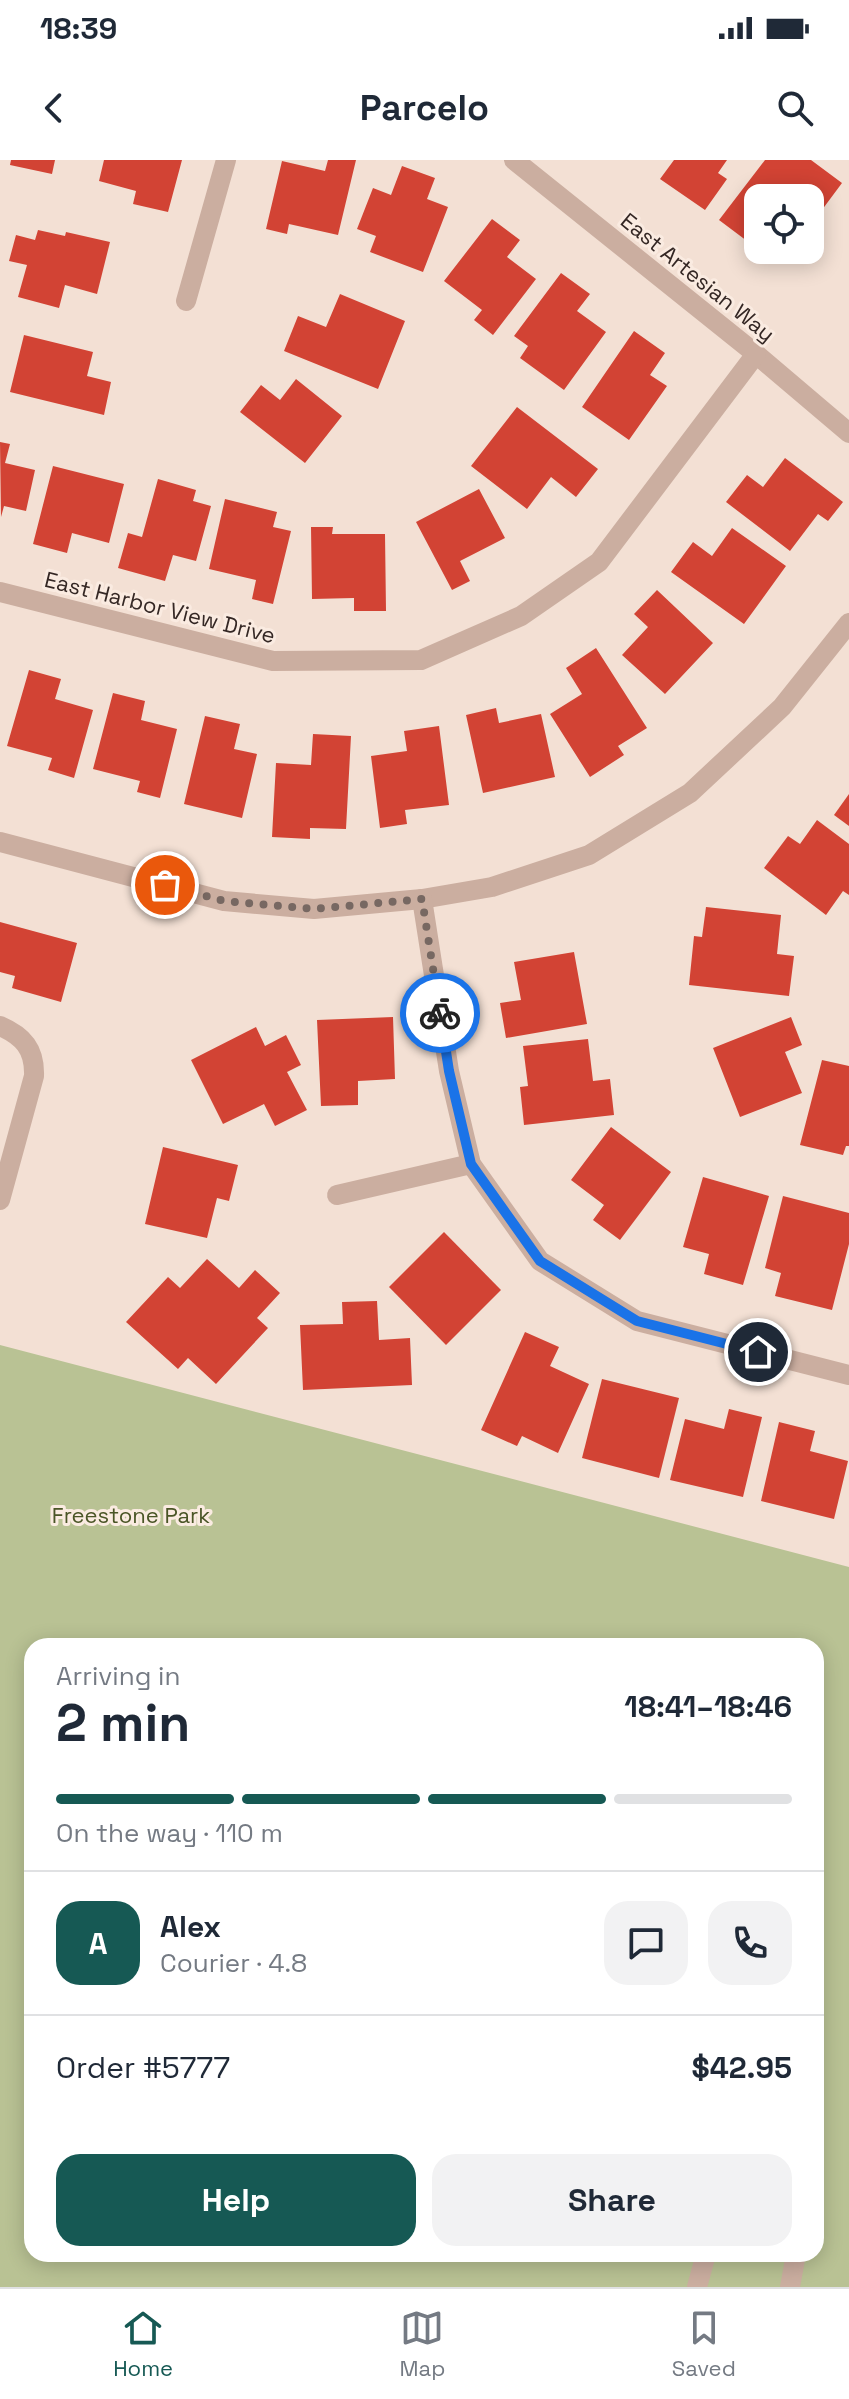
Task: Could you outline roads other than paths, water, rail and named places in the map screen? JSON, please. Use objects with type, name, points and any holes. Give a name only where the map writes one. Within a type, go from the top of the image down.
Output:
[{"type":"street","points":[[186,301],[226,160]]},
{"type":"street","name":"East Artesian Way","points":[[514,160],[756,354],[849,433]]},
{"type":"street","name":"East Harbor View Drive","points":[[0,592],[273,661],[421,660],[521,616],[599,562],[756,354]]},
{"type":"street","points":[[0,842],[224,901],[314,909],[422,899],[492,887],[589,855],[690,793],[782,707],[849,623]]},
{"type":"street","points":[[422,899],[449,1071],[471,1164],[540,1261],[637,1321],[849,1375]]},
{"type":"street","points":[[0,1026],[23,1040],[31,1050],[35,1063],[0,1200]]},
{"type":"street","points":[[337,1195],[471,1164]]},
{"type":"street","points":[[697,2287],[704,2262]]},
{"type":"street","points":[[790,2287],[795,2262]]},
{"type":"park label","name":"Freestone Park","points":[[131,1515]]}]
